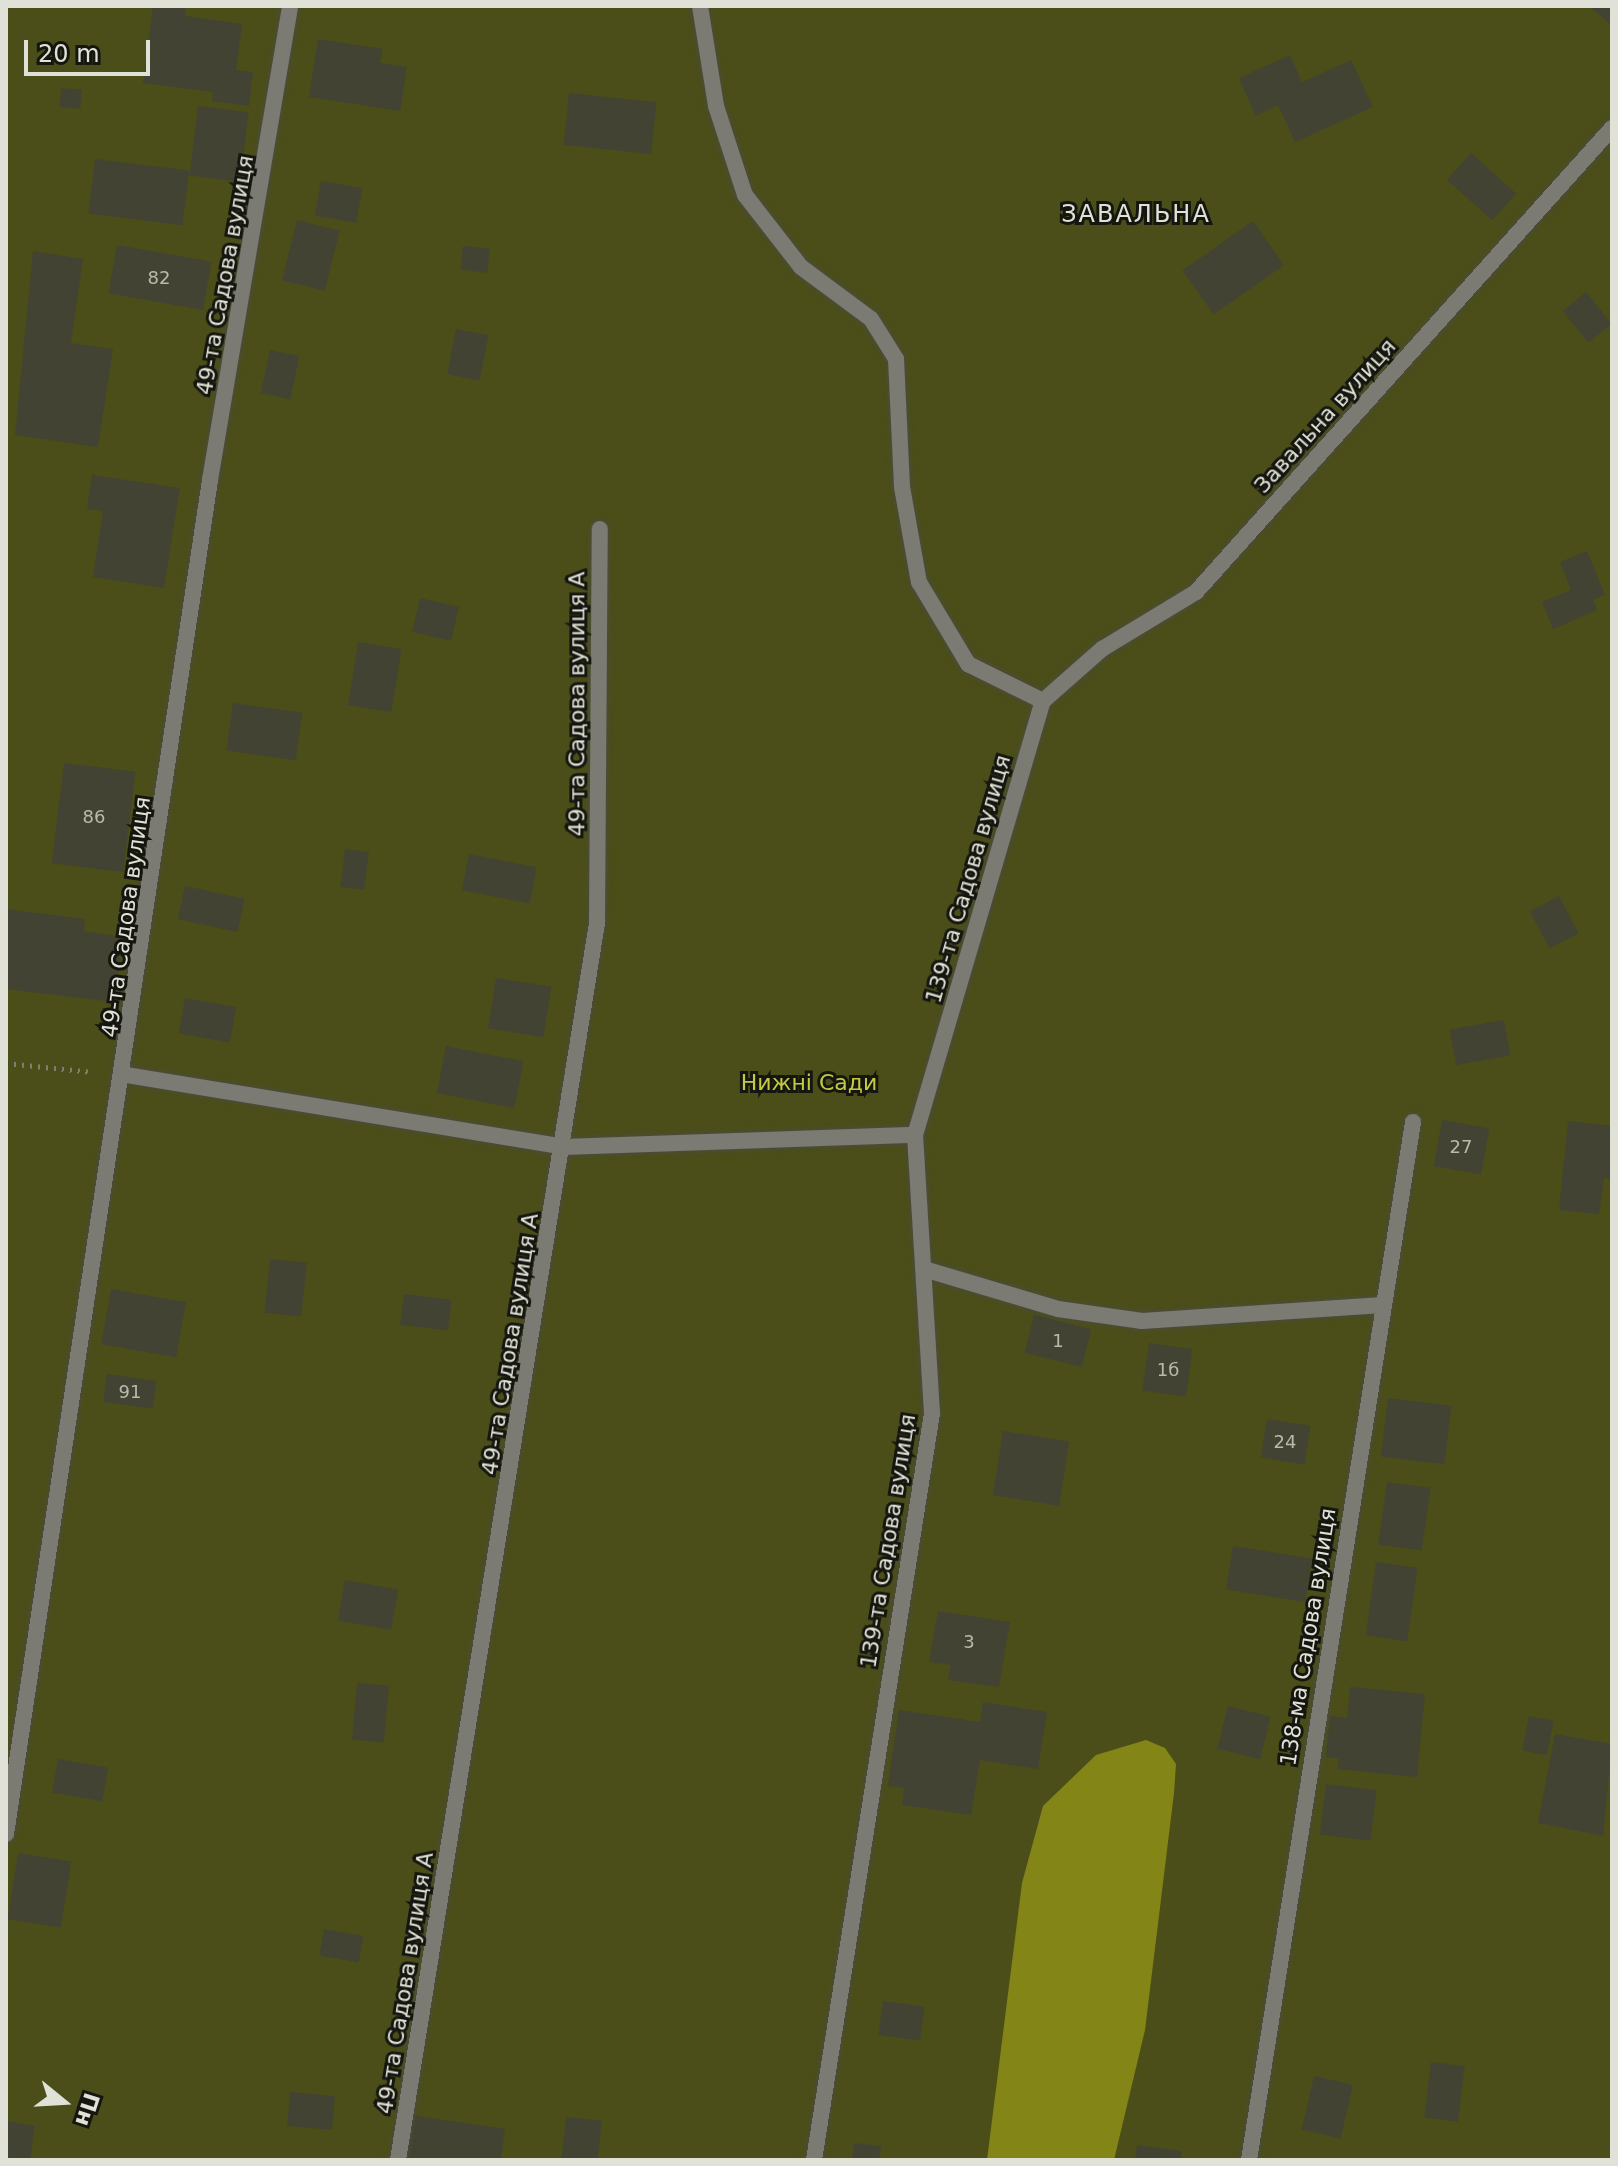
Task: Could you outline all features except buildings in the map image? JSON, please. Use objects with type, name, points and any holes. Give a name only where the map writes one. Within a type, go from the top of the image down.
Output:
[{"type":"street","name":"49-та Садова вулиця","points":[[6,1834],[126,1075],[210,480],[290,6]]},
{"type":"street","points":[[700,6],[716,106],[745,195],[801,267],[871,319],[896,359],[902,487],[919,582],[968,664],[1043,701]]},
{"type":"street","name":"Завальна вулиця","points":[[1043,701],[1102,649],[1196,592],[1612,128]]},
{"type":"street","name":"49-та Садова вулиця А","points":[[398,2160],[564,1147],[597,923],[600,529]]},
{"type":"street","name":"139-та Садова вулиця","points":[[814,2160],[932,1413],[915,1135],[1043,701]]},
{"type":"street","points":[[126,1075],[564,1147],[915,1135]]},
{"type":"street","name":"138-ма Садова вулиця","points":[[1249,2160],[1413,1122]]},
{"type":"street","points":[[924,1269],[1058,1309],[1142,1321],[1382,1305]]},
{"type":"path","points":[[6,1063],[126,1075]]},
{"type":"green space","name":"Нижні Сади","points":[[6,6],[1612,6],[1612,2160],[6,2160]]},
{"type":"shaded area","points":[[1146,1740],[1165,1748],[1176,1764],[1174,1793],[1145,2030],[1114,2160],[987,2160],[1022,1883],[1043,1806],[1096,1755]]},
{"type":"district","name":"ЗАВАЛЬНА","points":[[1136,215]]}]
